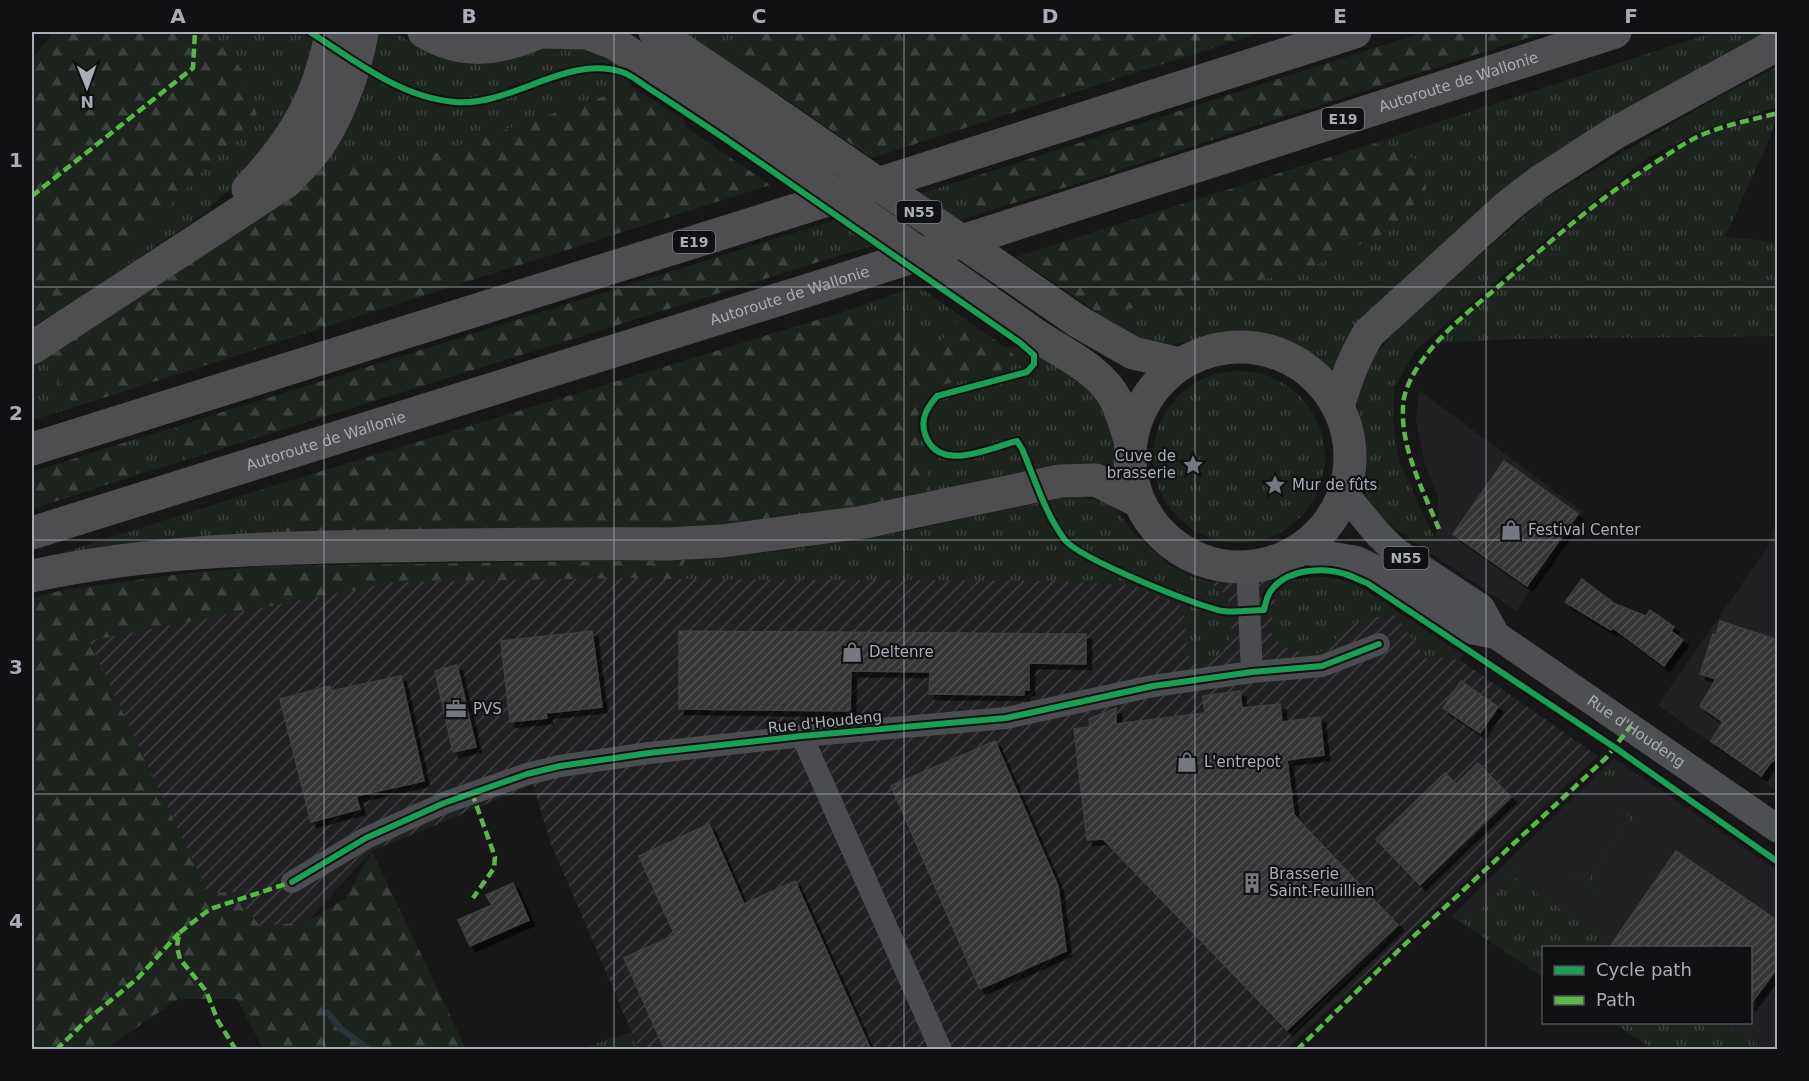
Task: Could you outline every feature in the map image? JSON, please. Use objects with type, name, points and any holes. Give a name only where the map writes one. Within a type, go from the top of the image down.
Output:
[{"type":"highway","points":[[195,241],[273,163],[294,134],[308,108],[321,74],[331,32]]},
{"type":"highway","points":[[32,348],[286,182],[313,153],[334,117],[350,79],[362,32]]},
{"type":"highway","name":"N55","points":[[424,32],[461,46],[488,48],[515,43],[540,32],[587,33],[614,43],[722,115],[1037,336],[1092,372],[1109,389],[1117,402],[1130,440]]},
{"type":"highway","name":"N55","points":[[655,32],[1079,322],[1133,353],[1179,364]]},
{"type":"highway","name":"E19","points":[[32,449],[1355,32]]},
{"type":"highway","name":"Autoroute de Wallonie","points":[[32,533],[842,280],[1615,32]]},
{"type":"highway","points":[[1338,407],[1347,375],[1369,333],[1508,206],[1539,182],[1616,133],[1778,44]]},
{"type":"highway","name":"N55","points":[[1229,347],[1255,348],[1281,355],[1304,367],[1323,385],[1338,407],[1346,427],[1350,449],[1349,471],[1344,493],[1334,515],[1319,534],[1300,550],[1275,562],[1246,567],[1220,566],[1194,558],[1171,543],[1152,524],[1138,501],[1130,471],[1130,440],[1138,414],[1148,394],[1179,364],[1203,353],[1229,347]]},
{"type":"highway","points":[[32,576],[79,565],[176,553],[275,548],[668,544],[722,541],[864,522],[1060,481],[1096,480],[1138,501]]},
{"type":"main road","name":"Rue d'Houdeng","points":[[1344,493],[1395,551],[1481,608],[1496,635]]},
{"type":"main road","name":"Rue d'Houdeng","points":[[1300,550],[1357,560],[1382,572],[1465,629],[1496,635],[1778,829]]},
{"type":"street","points":[[1246,567],[1252,672]]},
{"type":"street","name":"Rue d'Houdeng","points":[[292,882],[366,838],[444,803],[527,774],[594,760],[802,736],[1006,718],[1130,690],[1252,672],[1322,666],[1379,644]]},
{"type":"street","name":"Rue d'Houdeng","points":[[802,736],[941,1050]]},
{"type":"shaded area","points":[[1419,390],[1584,513],[1516,611],[1429,552],[1439,529],[1438,498],[1425,464],[1416,421]]},
{"type":"shaded area","points":[[1062,498],[1095,499],[1117,510],[1134,534],[1170,566],[1189,576],[1208,582],[1300,580],[1324,577],[1356,585],[1463,655],[1460,660],[1598,756],[1287,1049],[639,1049],[551,844],[533,785],[372,851],[237,999],[208,893],[89,641],[166,576],[265,566],[685,560],[780,551],[898,533]]},
{"type":"shaded area","points":[[1774,528],[1777,529],[1777,791],[1658,705],[1769,545]]},
{"type":"shaded area","points":[[1614,758],[1777,870],[1777,1046],[1775,1050],[1653,1049],[1615,1024],[1752,1024],[1752,946],[1542,946],[1542,976],[1451,916]]},
{"type":"green space","points":[[53,32],[213,32],[242,70],[257,115],[84,294],[32,327],[32,59]]},
{"type":"green space","points":[[213,32],[321,32],[308,84],[241,180],[194,221],[84,294],[257,115],[242,70]]},
{"type":"green space","points":[[369,32],[396,32],[420,49],[444,59],[478,64],[512,60],[552,46],[577,44],[601,52],[626,68],[632,87],[391,168],[317,164]]},
{"type":"green space","points":[[679,32],[746,32],[740,38],[743,77]]},
{"type":"green space","points":[[746,32],[1262,32],[872,158],[780,95],[765,92],[743,77],[740,37]]},
{"type":"green space","points":[[1424,32],[1546,32],[978,214],[967,179]]},
{"type":"green space","points":[[1714,32],[1777,32],[1554,159],[1334,372],[1299,346],[1272,336],[1229,331],[1181,343],[1161,345],[1149,343],[1117,329],[1107,323],[1101,315],[1305,270],[1425,163],[1374,143]]},
{"type":"green space","points":[[1777,67],[1777,107],[1703,130],[1649,157],[1553,233],[1417,349],[1394,387],[1393,421],[1399,462],[1435,539],[1429,552],[1385,521],[1369,501],[1362,484],[1366,457],[1357,402],[1365,366],[1405,321],[1542,201],[1724,94]]},
{"type":"green space","points":[[632,87],[683,118],[686,127],[770,185],[75,407],[44,356],[317,164],[391,168]]},
{"type":"green space","points":[[1777,113],[1769,140],[1725,237],[1777,242],[1777,336],[1516,339],[1436,343],[1555,237],[1624,182],[1698,136]]},
{"type":"green space","points":[[1374,143],[1425,163],[1426,191],[1387,232],[1305,270],[1101,315],[1016,257]]},
{"type":"green space","points":[[967,179],[978,214],[825,260],[765,242]]},
{"type":"green space","points":[[765,242],[825,260],[186,460],[175,427]]},
{"type":"green space","points":[[918,286],[962,317],[938,344],[840,313]]},
{"type":"green space","points":[[840,313],[938,344],[962,317],[1005,347],[1022,362],[1001,371],[938,386],[919,403],[917,432],[931,494],[830,514],[704,530],[286,535],[276,485]]},
{"type":"green space","points":[[1031,346],[1070,371],[1091,390],[1099,401],[1112,436],[1113,473],[931,494],[917,432],[919,403],[938,386],[1001,371],[1022,361],[1005,347]]},
{"type":"green space","points":[[44,356],[75,407],[32,420],[32,364]]},
{"type":"green space","points":[[1239,371],[1272,378],[1300,396],[1318,424],[1325,457],[1318,490],[1300,518],[1272,536],[1239,543],[1206,536],[1178,518],[1160,490],[1153,457],[1160,424],[1178,396],[1206,378]]},
{"type":"green space","points":[[175,427],[186,460],[137,475],[126,442]]},
{"type":"green space","points":[[126,442],[137,475],[32,509],[32,472]]},
{"type":"green space","points":[[276,485],[286,535],[39,560]]},
{"type":"green space","points":[[1080,496],[1107,503],[1117,510],[1134,534],[1170,566],[1221,590],[1228,598],[1232,621],[1231,634],[1223,652],[1213,660],[1190,666],[1183,606],[1135,586],[1065,581],[677,579],[685,560],[780,551],[898,533]]},
{"type":"green space","points":[[685,560],[677,579],[395,582],[89,641],[208,893],[233,892],[260,926],[306,922],[345,899],[372,851],[466,1049],[263,1049],[237,999],[178,999],[106,1049],[32,1050],[32,598],[59,591],[166,576],[265,566]]},
{"type":"green space","points":[[1324,577],[1345,581],[1362,588],[1463,655],[1459,660],[1443,658],[1428,660],[1393,613],[1347,625],[1331,645],[1316,655],[1309,657],[1310,652],[1282,645],[1273,636],[1268,622],[1272,621],[1275,598],[1286,585],[1293,581]]},
{"type":"green space","points":[[1615,761],[1621,766],[1621,772],[1612,790],[1600,778]]},
{"type":"green space","points":[[1628,808],[1638,815],[1646,822],[1645,827],[1633,819],[1589,883],[1601,891],[1594,893],[1573,877],[1575,873],[1587,882],[1631,818],[1619,809]]},
{"type":"green space","points":[[1518,866],[1512,876],[1614,946],[1542,946],[1542,976],[1454,917],[1461,910],[1472,919],[1507,883],[1500,872],[1506,867]]},
{"type":"green space","points":[[1615,1024],[1724,1024],[1767,1049],[1653,1049]]},
{"type":"green space","points":[[631,1032],[639,1049],[579,1049]]},
{"type":"building","name":"Festival Center","points":[[1504,461],[1578,514],[1527,586],[1453,534]]},
{"type":"building","points":[[1582,579],[1615,604],[1646,616],[1650,610],[1674,627],[1671,631],[1683,640],[1664,666],[1613,628],[1611,630],[1565,602]]},
{"type":"building","points":[[1720,621],[1778,640],[1778,758],[1771,762],[1761,776],[1711,741],[1723,722],[1700,706],[1716,679],[1700,674],[1713,634],[1716,635]]},
{"type":"building","points":[[592,631],[602,707],[546,713],[547,718],[510,722],[501,641]]},
{"type":"building","name":"Deltenre","points":[[679,631],[1086,634],[1086,664],[1029,663],[1029,690],[1024,690],[1024,695],[929,694],[930,672],[851,671],[850,711],[679,709]]},
{"type":"building","name":"PVS","points":[[457,665],[476,747],[453,752],[435,671]]},
{"type":"building","points":[[401,676],[424,781],[356,796],[360,809],[311,822],[280,699],[330,686],[331,691]]},
{"type":"building","points":[[1461,681],[1498,707],[1480,733],[1443,708]]},
{"type":"building","name":"Brasserie Saint-Feuillien","points":[[1240,691],[1242,708],[1280,704],[1282,722],[1320,717],[1324,755],[1287,760],[1294,815],[1398,925],[1287,1030],[1103,839],[1087,840],[1074,729],[1090,727],[1089,719],[1116,708],[1116,724],[1205,713],[1203,696]]},
{"type":"building","points":[[995,741],[1058,886],[1066,951],[980,989],[891,786]]},
{"type":"building","points":[[1478,763],[1511,797],[1420,885],[1376,839],[1445,773],[1456,784]]},
{"type":"building","points":[[709,824],[744,904],[795,881],[871,1050],[665,1050],[624,958],[675,935],[639,856]]},
{"type":"building","points":[[1676,851],[1778,921],[1778,967],[1752,1002],[1752,946],[1610,946]]},
{"type":"building","points":[[513,883],[529,920],[470,946],[458,920],[492,905],[486,895]]},
{"type":"waterway","points":[[327,1012],[342,1030],[371,1050]]},
{"type":"marked path","points":[[32,196],[193,68],[195,32]]},
{"type":"marked path","points":[[1439,529],[1413,465],[1404,432],[1403,415],[1404,398],[1409,382],[1433,347],[1463,317],[1560,233],[1636,175],[1677,148],[1708,132],[1778,113]]},
{"type":"marked path","points":[[1297,1050],[1401,948],[1606,758],[1630,727]]},
{"type":"marked path","points":[[472,793],[495,857],[494,868],[473,898]]},
{"type":"marked path","points":[[236,1050],[218,1021],[206,991],[180,959],[177,947],[179,933],[210,909],[292,882]]},
{"type":"marked path","points":[[56,1050],[87,1020],[138,978],[179,933]]},
{"type":"cycle path","points":[[310,32],[397,85],[435,99],[455,102],[497,97],[581,70],[601,68],[630,75],[810,197],[1019,342],[1034,355],[1034,364],[1027,372],[937,396],[925,414],[923,423],[925,434],[932,446],[941,453],[952,456],[979,452],[1017,441],[1052,519],[1065,540],[1075,548],[1140,581],[1190,601],[1223,611],[1264,610],[1269,593],[1273,588],[1288,577],[1307,571],[1336,572],[1367,583],[1614,747],[1778,862]]},
{"type":"cycle path","points":[[292,882],[366,838],[444,803],[527,774],[560,766],[649,753],[802,736],[1006,718],[1153,686],[1252,672],[1322,666],[1379,644]]},
{"type":"place","name":"Cuve de brasserie","points":[[1193,465]]},
{"type":"place","name":"Mur de fûts","points":[[1275,485]]},
{"type":"place","name":"Festival Center","points":[[1511,530]]},
{"type":"place","name":"Deltenre","points":[[852,652]]},
{"type":"place","name":"PVS","points":[[456,709]]},
{"type":"place","name":"L'entrepot","points":[[1187,762]]},
{"type":"place","name":"Brasserie Saint-Feuillien","points":[[1252,883]]}]
